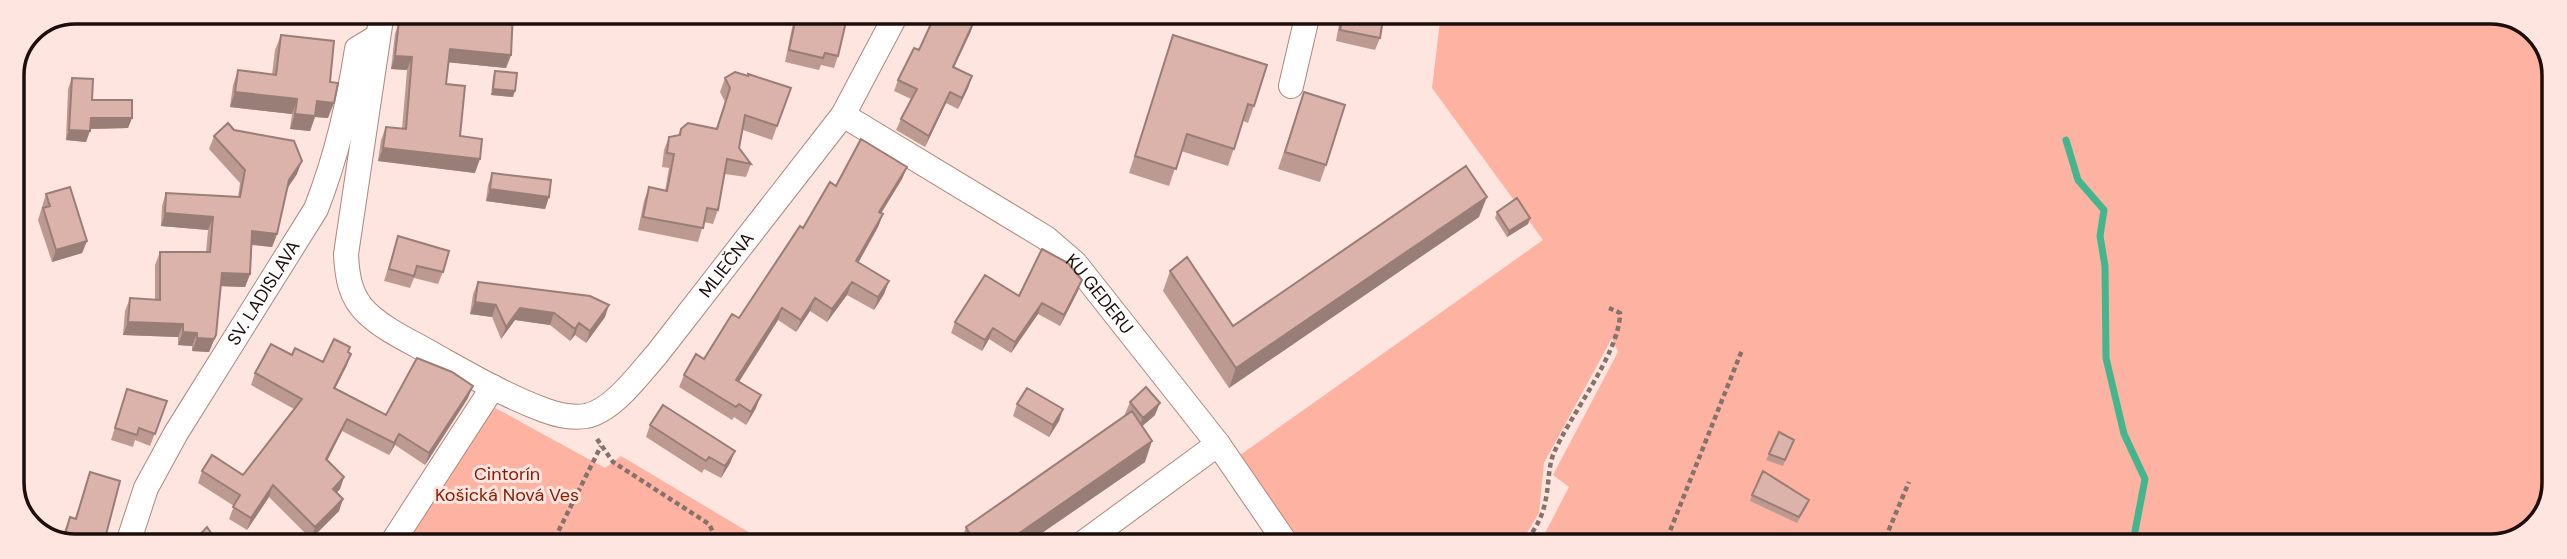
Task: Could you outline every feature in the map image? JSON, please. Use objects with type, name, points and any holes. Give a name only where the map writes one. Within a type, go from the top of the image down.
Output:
[{"type":"street","points":[[380,24],[346,254],[346,272],[351,287],[366,312],[381,324],[493,387],[398,534]]},
{"type":"street","name":"MLIEČNA","points":[[493,387],[561,415],[587,416],[606,407],[657,354],[843,115],[891,24]]},
{"type":"street","points":[[1291,86],[1305,24]]},
{"type":"street","name":"SV. LADISLAVA","points":[[131,534],[146,488],[176,433],[316,209],[329,176],[346,117],[357,49],[377,37]]},
{"type":"street","name":"KU GEDERU","points":[[843,115],[1046,238],[1075,263],[1218,444],[1281,534]]},
{"type":"street","points":[[1095,534],[1218,444]]},
{"type":"path","points":[[1533,534],[1541,516],[1546,496],[1546,478],[1554,454],[1612,347],[1620,323],[1620,313],[1609,307]]},
{"type":"path","points":[[1669,534],[1742,350]]},
{"type":"path","points":[[597,439],[613,462],[709,524],[713,534]]},
{"type":"path","points":[[557,534],[601,446]]},
{"type":"path","points":[[1887,534],[1909,482]]},
{"type":"green space","points":[[1440,24],[2492,24],[2511,28],[2525,37],[2536,50],[2542,72],[2540,500],[2525,522],[2501,534],[1544,534],[1569,487],[1553,475],[1618,352],[1612,338],[1544,463],[1539,513],[1526,534],[1296,534],[1236,458],[1543,240],[1432,88]]},
{"type":"green space","name":"Cintorín Košická Nová Ves","points":[[486,403],[605,468],[621,456],[752,534],[408,534]]},
{"type":"building","points":[[399,24],[512,24],[511,55],[450,49],[446,84],[465,86],[460,136],[482,139],[480,159],[383,148],[386,127],[406,129],[412,57],[395,56]]},
{"type":"building","points":[[795,24],[845,24],[838,56],[825,53],[823,58],[789,50]]},
{"type":"building","points":[[931,24],[973,24],[953,67],[972,76],[962,98],[950,92],[929,136],[901,119],[917,89],[898,80],[914,48],[919,50]]},
{"type":"building","points":[[1341,24],[1382,24],[1380,38],[1340,30]]},
{"type":"building","points":[[281,35],[334,41],[330,82],[338,83],[334,103],[317,101],[315,116],[295,114],[297,99],[235,92],[238,70],[276,75]]},
{"type":"building","points":[[1173,35],[1267,65],[1254,106],[1248,104],[1234,149],[1187,134],[1176,169],[1135,156]]},
{"type":"building","points":[[495,71],[517,73],[515,91],[493,89]]},
{"type":"building","points":[[735,72],[791,88],[777,126],[745,115],[739,148],[751,164],[727,159],[718,210],[707,208],[703,228],[643,217],[649,187],[667,191],[674,154],[667,153],[669,137],[680,135],[681,129],[688,123],[717,129],[730,88],[725,78]]},
{"type":"building","points":[[72,78],[93,79],[92,100],[132,100],[132,118],[91,118],[90,131],[69,130]]},
{"type":"building","points":[[1304,92],[1345,105],[1326,165],[1285,152]]},
{"type":"building","points":[[228,123],[234,130],[294,141],[302,161],[289,180],[277,234],[252,231],[250,274],[222,273],[214,339],[197,338],[197,333],[183,332],[183,324],[128,322],[130,298],[160,300],[160,252],[210,252],[213,217],[165,213],[166,193],[240,197],[245,170],[214,136]]},
{"type":"building","points":[[861,139],[907,167],[879,212],[883,214],[856,261],[889,281],[878,297],[852,282],[832,309],[815,298],[801,320],[782,308],[736,380],[761,395],[751,412],[739,404],[736,407],[684,375],[696,354],[704,359],[732,314],[739,318],[800,226],[803,228],[830,182],[836,186]]},
{"type":"building","points":[[1466,166],[1487,197],[1236,368],[1170,271],[1187,257],[1233,326]]},
{"type":"building","points":[[492,173],[551,180],[549,197],[490,189]]},
{"type":"building","points":[[70,187],[87,241],[56,250],[43,208],[50,206],[46,194]]},
{"type":"building","points":[[1517,198],[1530,218],[1509,231],[1497,212]]},
{"type":"building","points":[[398,236],[449,251],[443,272],[417,266],[414,276],[389,269]]},
{"type":"building","points":[[1042,249],[1068,263],[1082,280],[1064,315],[1042,303],[1015,342],[993,328],[985,340],[955,322],[985,275],[1019,296]]},
{"type":"building","points":[[478,282],[590,296],[609,305],[590,331],[579,323],[575,329],[554,313],[520,308],[506,327],[496,305],[475,302]]},
{"type":"building","points":[[334,339],[350,347],[348,352],[351,354],[334,388],[386,415],[417,358],[452,372],[473,386],[429,453],[399,434],[394,443],[347,419],[326,459],[344,477],[333,489],[343,499],[315,527],[273,485],[251,518],[233,507],[240,495],[202,471],[212,455],[243,475],[302,399],[255,373],[271,344],[292,355],[295,348],[323,362]]},
{"type":"building","points":[[1146,387],[1160,403],[1143,418],[1130,402]]},
{"type":"building","points":[[1027,388],[1063,409],[1053,425],[1017,404]]},
{"type":"building","points":[[127,389],[167,401],[155,434],[139,428],[137,435],[115,428]]},
{"type":"building","points":[[663,405],[735,451],[725,466],[709,457],[706,461],[650,425]]},
{"type":"building","points":[[1132,411],[1152,441],[1018,534],[970,534],[966,527]]},
{"type":"building","points":[[1779,432],[1794,440],[1785,460],[1769,454]]},
{"type":"building","points":[[1763,471],[1809,500],[1799,517],[1752,495]]},
{"type":"building","points":[[90,472],[120,481],[106,534],[65,534],[70,517],[76,519]]},
{"type":"building","points":[[207,527],[212,534],[200,534]]},
{"type":"waterway","points":[[2066,140],[2078,180],[2104,210],[2100,236],[2105,266],[2106,358],[2124,434],[2145,479],[2134,534]]}]
